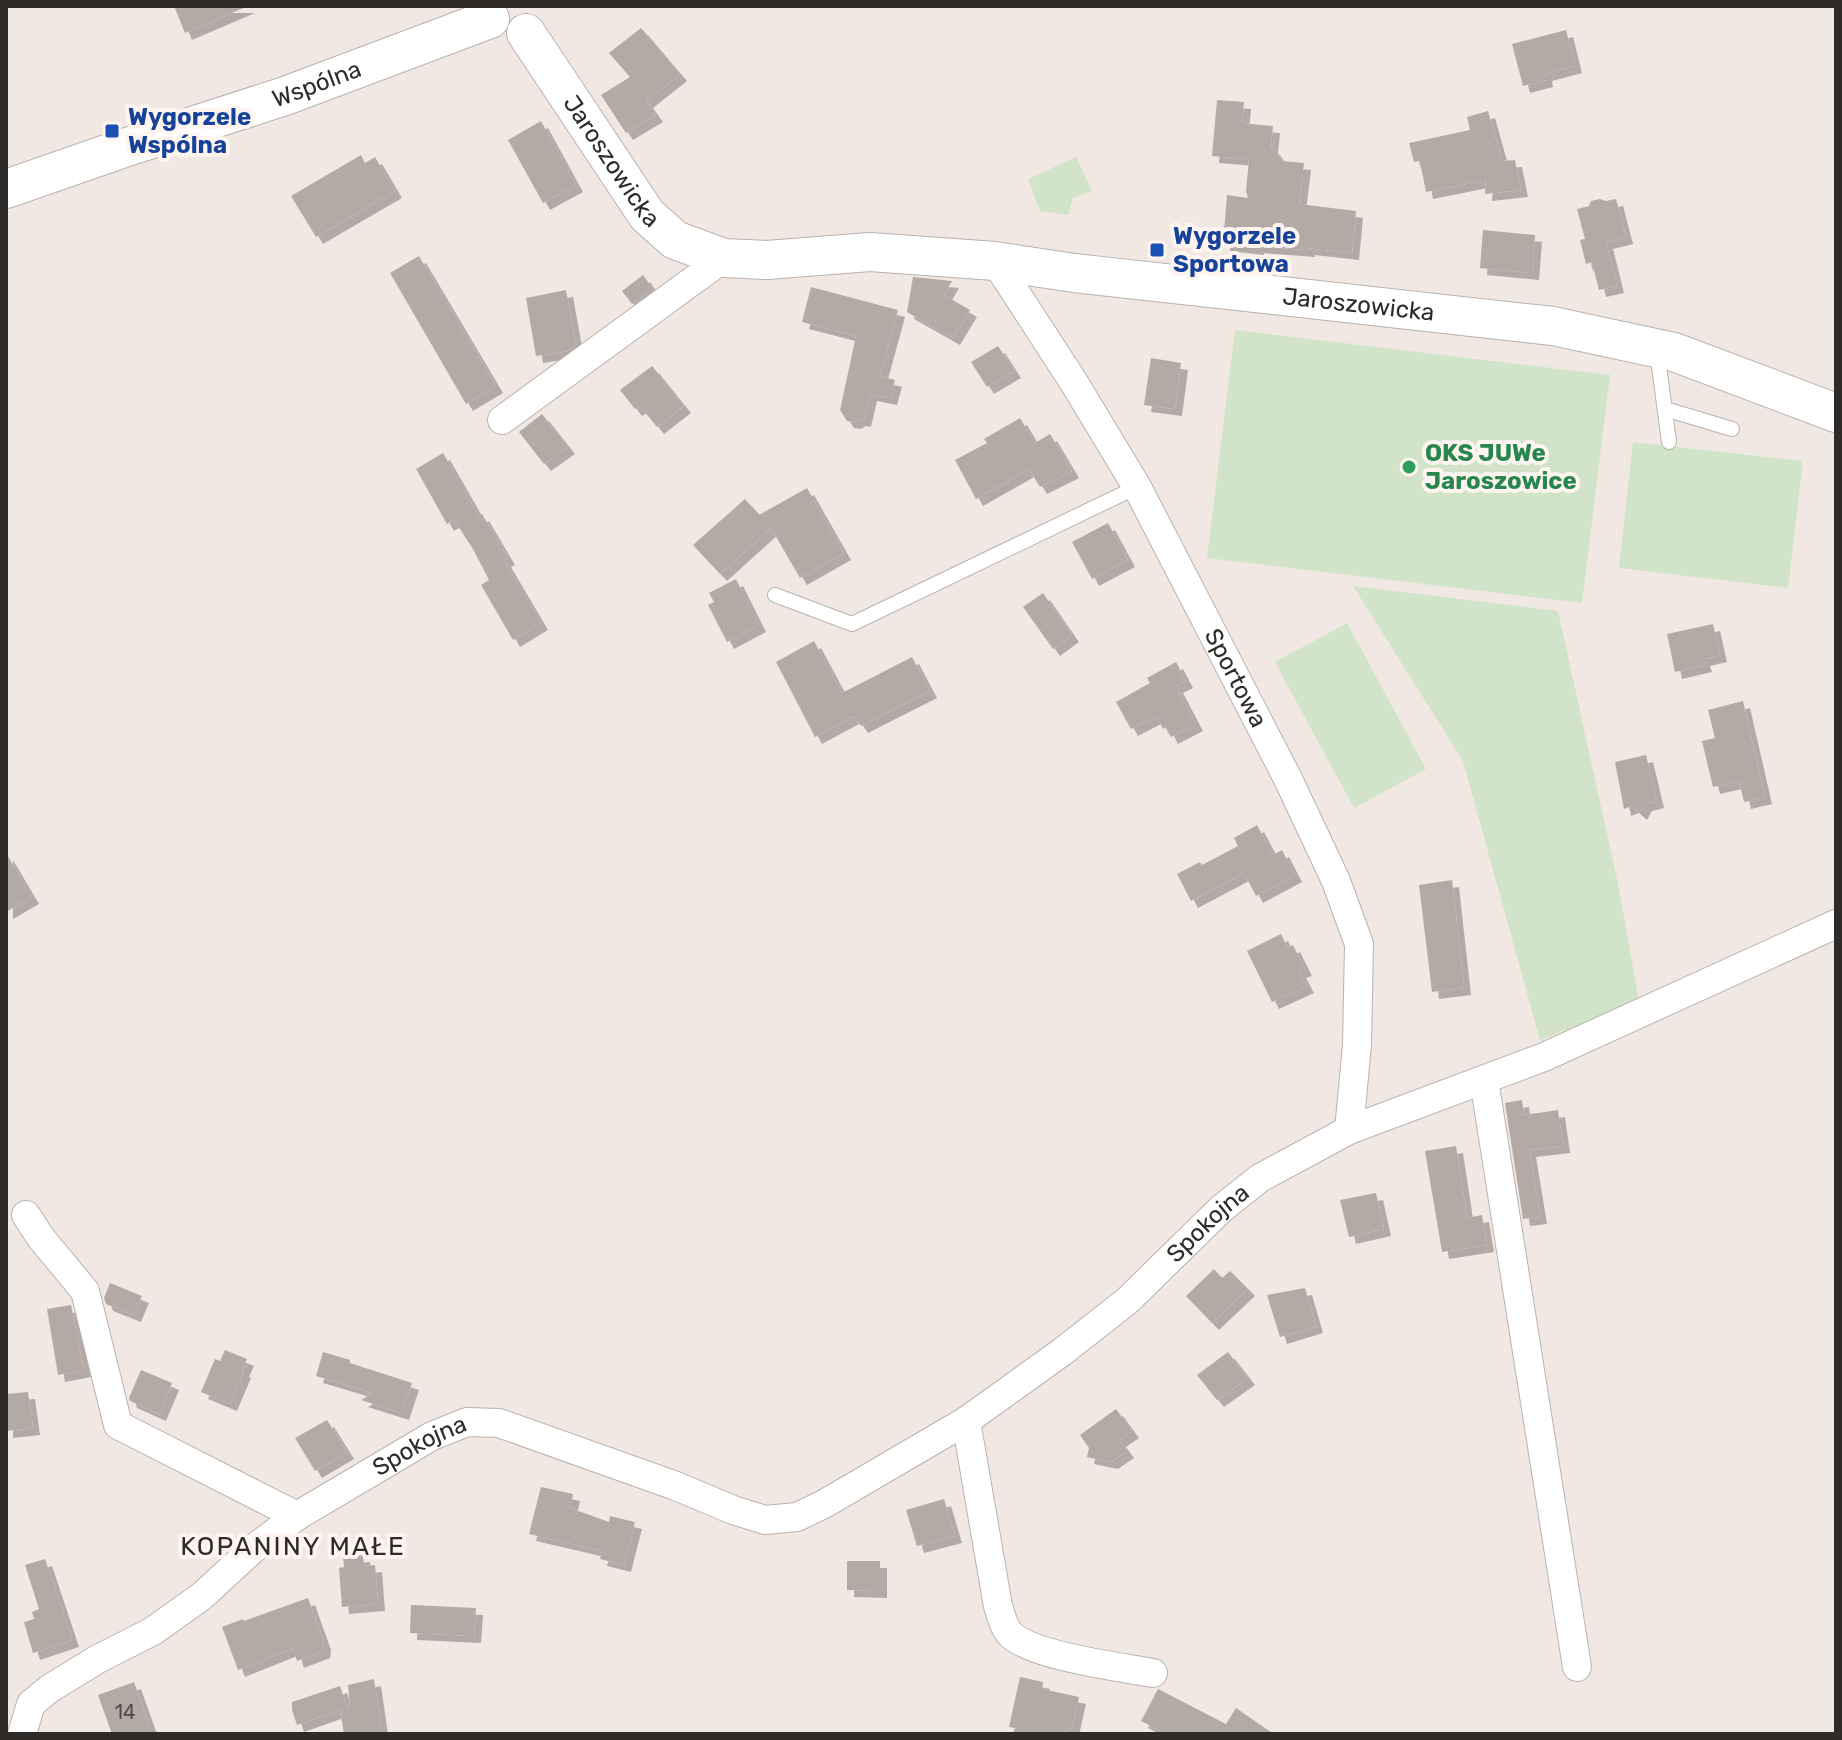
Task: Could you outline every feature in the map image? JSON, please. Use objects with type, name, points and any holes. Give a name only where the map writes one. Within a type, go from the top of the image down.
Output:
[{"type":"street","points":[[491,12],[494,29],[505,37],[512,38],[530,20]]},
{"type":"street","name":"Wspólna","points":[[6,189],[285,96],[491,12]]},
{"type":"street","name":"Jaroszowicka","points":[[530,20],[647,215],[675,240],[724,258],[767,260],[870,252],[995,261],[1074,273],[1553,326],[1674,352],[1836,413]]},
{"type":"street","points":[[502,420],[724,258]]},
{"type":"street","name":"Sportowa","points":[[995,261],[1137,487],[1336,881],[1359,944],[1357,1045],[1349,1130]]},
{"type":"street","name":"Spokojna","points":[[22,1734],[31,1704],[49,1689],[165,1622],[202,1596],[253,1549],[297,1516],[432,1436],[467,1422],[499,1423],[765,1520],[797,1517],[966,1421],[1062,1352],[1127,1301],[1221,1209],[1260,1178],[1349,1130],[1544,1057],[1836,924]]},
{"type":"street","points":[[1484,1080],[1577,1667]]},
{"type":"street","points":[[26,1215],[85,1291],[118,1425],[297,1516]]},
{"type":"street","points":[[966,1421],[998,1606],[1008,1633],[1023,1644],[1069,1658],[1153,1673]]},
{"type":"lane","points":[[1657,348],[1669,442]]},
{"type":"lane","points":[[1665,409],[1732,429]]},
{"type":"lane","points":[[775,595],[852,624],[1137,487]]},
{"type":"green space","points":[[1076,157],[1092,191],[1073,198],[1068,215],[1040,211],[1028,179]]},
{"type":"green space","name":"OKS JUWe Jaroszowice","points":[[1235,330],[1610,375],[1582,603],[1207,558]]},
{"type":"green space","points":[[1633,442],[1803,461],[1788,588],[1619,568]]},
{"type":"green space","points":[[1353,586],[1558,611],[1618,884],[1639,1001],[1540,1040],[1463,761]]},
{"type":"green space","points":[[1347,623],[1426,769],[1354,808],[1275,662]]},
{"type":"building","points":[[174,6],[248,6],[185,33]]},
{"type":"building","points":[[641,28],[680,74],[646,101],[656,115],[626,133],[601,95],[630,77],[609,53]]},
{"type":"building","points":[[1566,30],[1575,66],[1545,74],[1546,80],[1523,86],[1512,44]]},
{"type":"building","points":[[1217,100],[1244,102],[1242,123],[1273,126],[1271,146],[1283,161],[1304,163],[1299,204],[1356,211],[1352,253],[1223,244],[1227,195],[1248,198],[1249,159],[1212,156]]},
{"type":"building","points":[[1488,111],[1502,161],[1515,160],[1521,190],[1485,194],[1486,180],[1426,192],[1420,161],[1414,162],[1409,143],[1470,130],[1467,117]]},
{"type":"building","points":[[541,121],[576,185],[543,203],[508,140]]},
{"type":"building","points":[[361,155],[365,163],[375,157],[395,191],[316,237],[291,196]]},
{"type":"building","points":[[1600,199],[1616,199],[1626,237],[1606,242],[1617,286],[1599,290],[1592,262],[1586,264],[1580,240],[1585,239],[1577,209]]},
{"type":"building","points":[[1483,230],[1535,235],[1532,273],[1480,268]]},
{"type":"building","points":[[419,256],[496,386],[466,404],[390,273]]},
{"type":"building","points":[[643,275],[653,289],[632,304],[622,291]]},
{"type":"building","points":[[913,277],[952,281],[944,295],[970,310],[953,338],[907,312]]},
{"type":"building","points":[[811,287],[898,310],[880,376],[895,380],[890,398],[870,394],[864,420],[847,421],[840,410],[856,336],[802,322]]},
{"type":"building","points":[[566,290],[576,345],[568,351],[536,356],[526,298]]},
{"type":"building","points":[[998,346],[1014,371],[987,387],[971,362]]},
{"type":"building","points":[[1151,358],[1181,363],[1175,409],[1144,405]]},
{"type":"building","points":[[652,366],[684,406],[657,427],[640,406],[635,409],[620,390]]},
{"type":"building","points":[[542,414],[568,447],[544,464],[519,432]]},
{"type":"building","points":[[1020,418],[1035,443],[1050,434],[1072,471],[1040,487],[1029,469],[976,499],[955,460],[987,443],[984,439]]},
{"type":"building","points":[[443,453],[479,516],[482,514],[508,558],[504,560],[541,623],[513,640],[481,585],[489,580],[473,549],[454,520],[447,524],[416,469]]},
{"type":"building","points":[[807,488],[844,553],[800,578],[771,528],[720,574],[693,545],[745,499],[759,515]]},
{"type":"building","points":[[1108,523],[1128,560],[1092,579],[1072,542]]},
{"type":"building","points":[[736,579],[759,625],[727,642],[708,605],[714,602],[709,593]]},
{"type":"building","points":[[1043,593],[1072,635],[1053,649],[1023,607]]},
{"type":"building","points":[[1713,624],[1720,655],[1703,659],[1705,665],[1675,672],[1667,634]]},
{"type":"building","points":[[814,641],[842,693],[912,657],[930,691],[861,726],[854,716],[815,737],[776,662]]},
{"type":"building","points":[[1176,662],[1186,681],[1176,686],[1196,724],[1171,737],[1156,716],[1131,729],[1116,702],[1150,683],[1147,678]]},
{"type":"building","points":[[1743,701],[1765,797],[1744,802],[1739,781],[1713,787],[1702,741],[1715,738],[1708,710]]},
{"type":"building","points":[[1646,755],[1657,801],[1645,804],[1640,813],[1632,806],[1624,809],[1615,762]]},
{"type":"building","points":[[1257,825],[1273,855],[1282,850],[1295,875],[1256,896],[1244,873],[1191,901],[1177,874],[1238,846],[1234,838]]},
{"type":"building","points":[[6,853],[32,897],[6,912]]},
{"type":"building","points":[[1452,880],[1464,988],[1432,992],[1419,885]]},
{"type":"building","points":[[1281,934],[1288,948],[1293,945],[1305,969],[1299,971],[1307,986],[1272,1002],[1247,951]]},
{"type":"building","points":[[1522,1100],[1524,1115],[1558,1110],[1563,1146],[1529,1150],[1540,1217],[1523,1219],[1505,1103]]},
{"type":"building","points":[[1456,1146],[1467,1218],[1482,1215],[1487,1245],[1442,1252],[1425,1151]]},
{"type":"building","points":[[1376,1193],[1384,1229],[1349,1237],[1340,1200]]},
{"type":"building","points":[[1214,1269],[1222,1278],[1230,1271],[1248,1289],[1212,1323],[1186,1296]]},
{"type":"building","points":[[110,1283],[142,1296],[134,1315],[106,1304],[104,1298]]},
{"type":"building","points":[[1305,1288],[1316,1326],[1280,1337],[1267,1295]]},
{"type":"building","points":[[71,1305],[84,1370],[58,1375],[47,1309]]},
{"type":"building","points":[[225,1350],[247,1359],[230,1404],[201,1392],[215,1359],[220,1361]]},
{"type":"building","points":[[323,1352],[412,1383],[402,1413],[361,1400],[373,1393],[316,1376]]},
{"type":"building","points":[[1228,1352],[1248,1378],[1217,1400],[1197,1375]]},
{"type":"building","points":[[141,1370],[172,1383],[159,1414],[130,1401]]},
{"type":"building","points":[[28,1392],[33,1428],[6,1431],[6,1394]]},
{"type":"building","points":[[1116,1409],[1132,1431],[1119,1440],[1127,1451],[1111,1462],[1087,1457],[1089,1448],[1080,1435]]},
{"type":"building","points":[[327,1420],[347,1452],[315,1471],[295,1438]]},
{"type":"building","points":[[541,1487],[573,1494],[570,1508],[609,1522],[610,1516],[635,1522],[624,1565],[600,1559],[602,1551],[529,1534]]},
{"type":"building","points":[[944,1499],[955,1536],[917,1546],[906,1510]]},
{"type":"building","points":[[363,1555],[364,1566],[375,1565],[378,1604],[342,1607],[339,1568],[344,1567],[343,1557]]},
{"type":"building","points":[[45,1559],[72,1640],[33,1653],[24,1622],[34,1619],[32,1612],[39,1609],[25,1565]]},
{"type":"building","points":[[847,1561],[880,1561],[880,1591],[847,1590]]},
{"type":"building","points":[[308,1598],[324,1643],[323,1651],[297,1661],[293,1648],[238,1670],[222,1627]]},
{"type":"building","points":[[411,1605],[476,1608],[474,1636],[410,1633]]},
{"type":"building","points":[[1020,1677],[1043,1682],[1042,1689],[1079,1697],[1072,1728],[1060,1734],[1013,1734],[1015,1728],[1009,1727]]},
{"type":"building","points":[[374,1679],[382,1734],[344,1734],[340,1710],[297,1725],[292,1702],[340,1686],[347,1708],[350,1707],[348,1685]]},
{"type":"building","points":[[134,1682],[151,1730],[140,1734],[112,1734],[98,1695]]},
{"type":"building","points":[[1158,1689],[1226,1724],[1236,1708],[1274,1734],[1166,1734],[1141,1721]]},
{"type":"place","name":"Wygorzele Wspólna","points":[[112,131]]},
{"type":"place","name":"Wygorzele Sportowa","points":[[1157,250]]},
{"type":"place","name":"OKS JUWe Jaroszowice","points":[[1409,467]]},
{"type":"district","name":"KOPANINY MAŁE","points":[[293,1546]]}]
